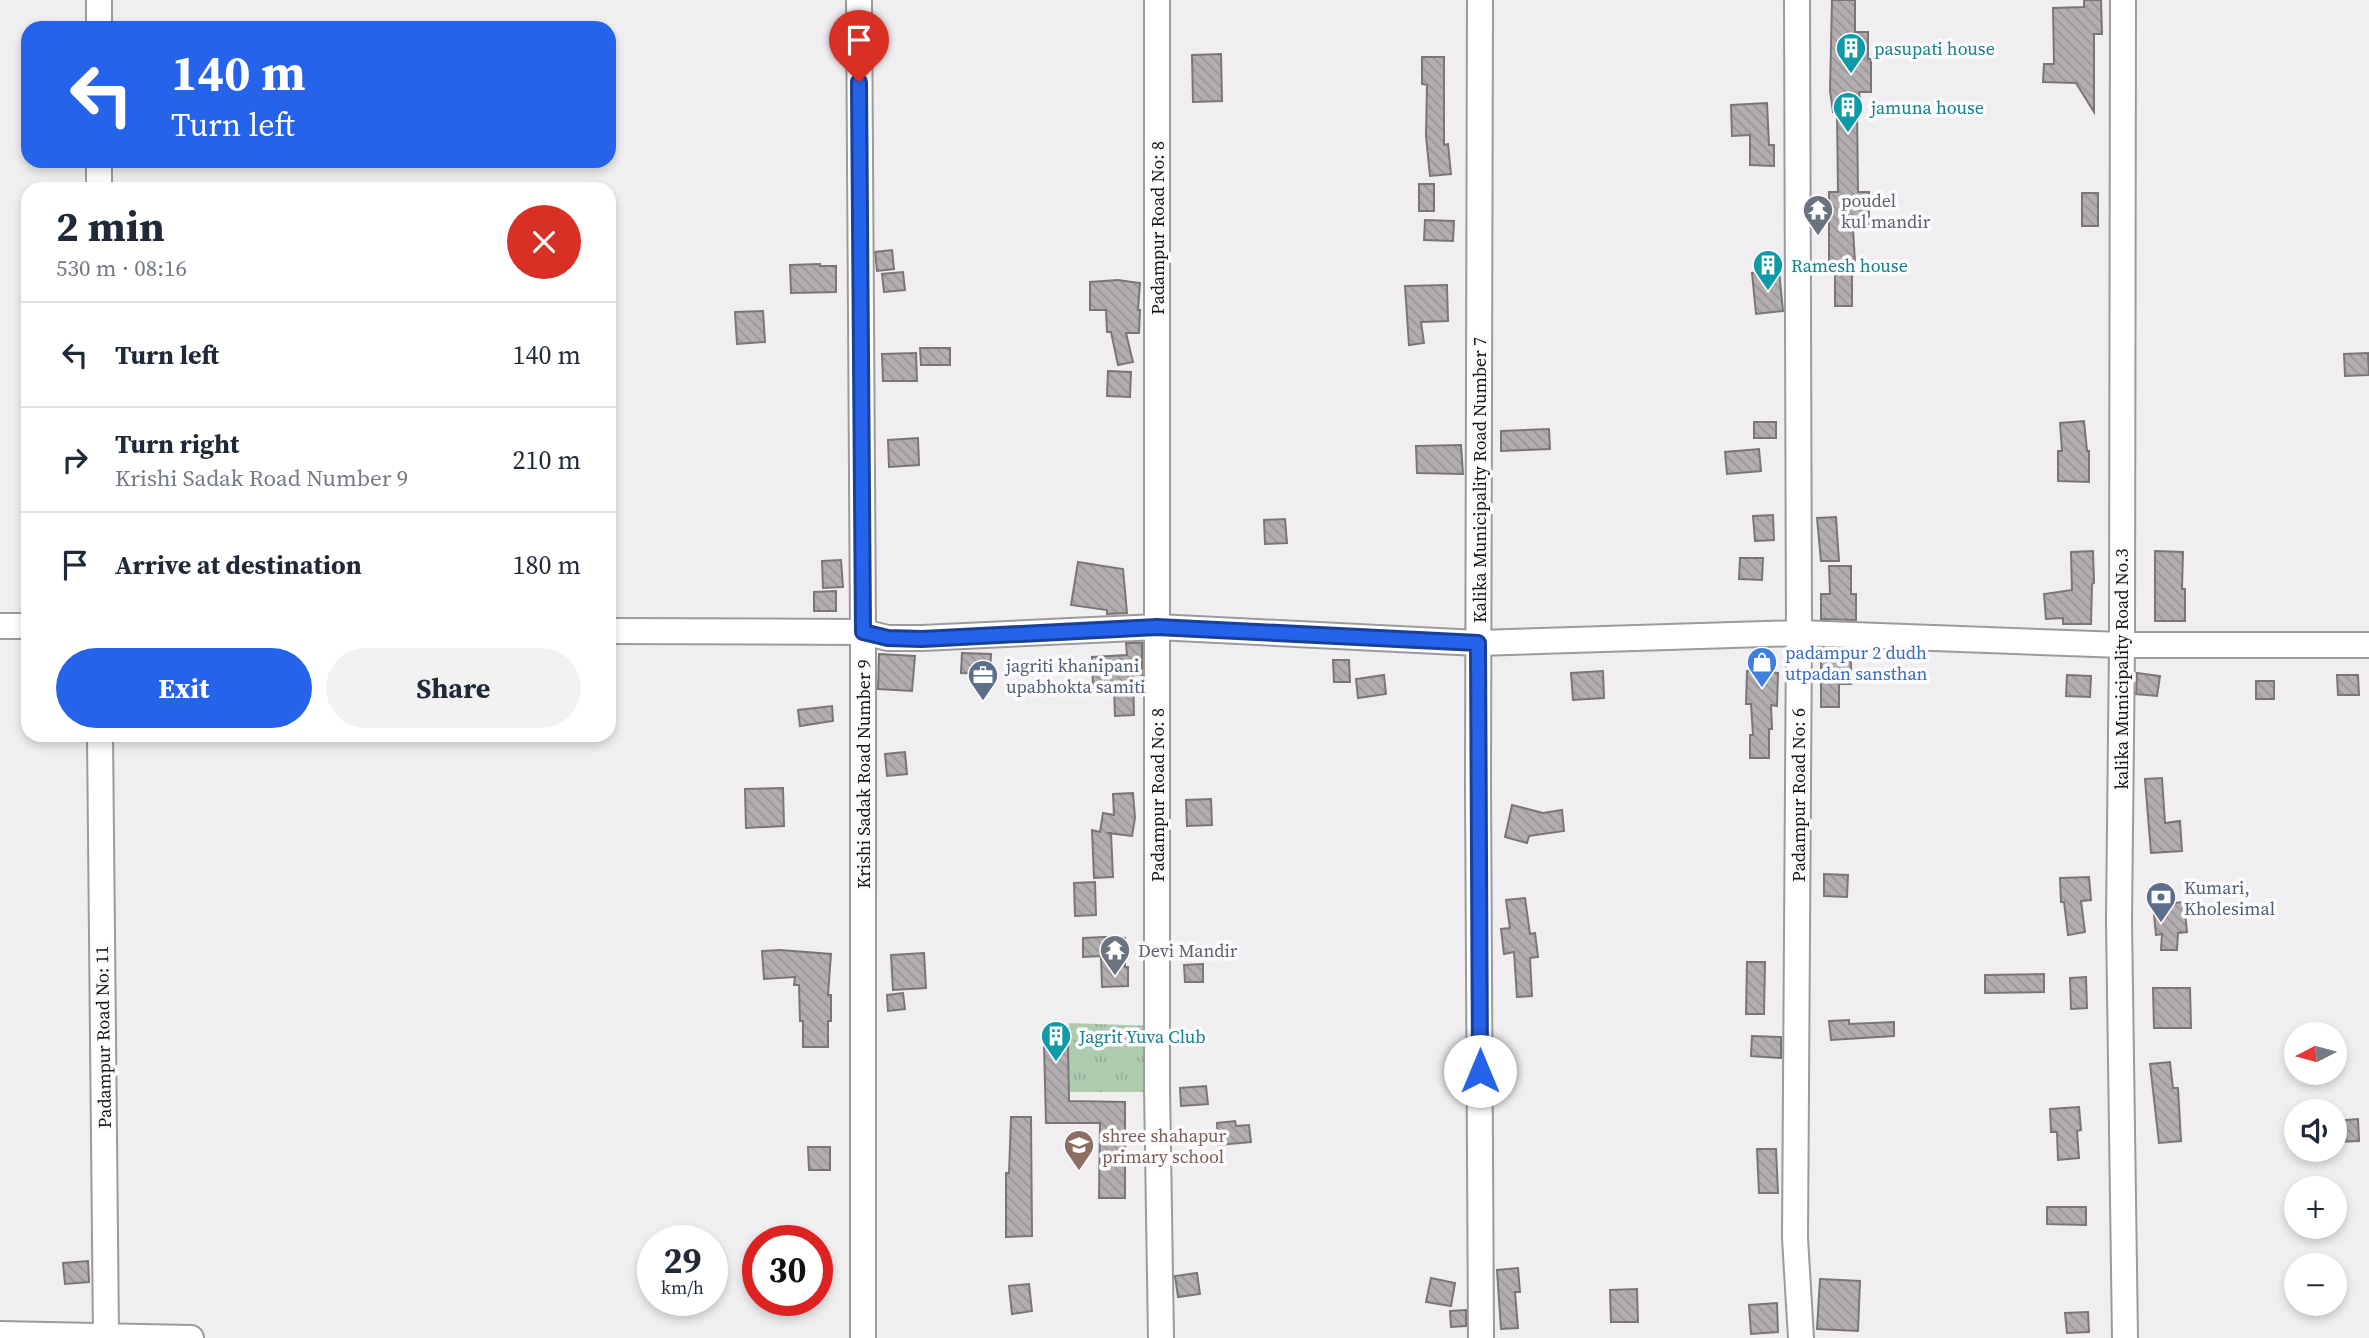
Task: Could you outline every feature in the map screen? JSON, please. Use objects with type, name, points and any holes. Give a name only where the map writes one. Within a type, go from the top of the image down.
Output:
[{"type":"street","points":[[99,0],[99,21]]},
{"type":"street","name":"Krishi Sadak Road Number 9","points":[[859,0],[863,632],[863,1338]]},
{"type":"street","name":"Padampur Road No: 8","points":[[1157,0],[1157,1088],[1161,1338]]},
{"type":"street","name":"Kalika Municipality Road Number 7","points":[[1480,0],[1480,1338]]},
{"type":"street","name":"Padampur Road No: 6","points":[[1797,0],[1799,633],[1795,1238],[1801,1338]]},
{"type":"street","name":"kalika Municipality Road No.3","points":[[2123,0],[2119,920],[2124,1338]]},
{"type":"street","points":[[0,626],[21,626]]},
{"type":"street","points":[[616,632],[863,632],[888,638],[922,639],[1157,627],[1478,643],[1799,633],[2122,645],[2369,645]]},
{"type":"street","name":"Padampur Road No: 11","points":[[100,742],[106,1337]]},
{"type":"street","points":[[0,1334],[191,1338]]},
{"type":"green space","points":[[1069,1023],[1155,1026],[1155,1092],[1069,1092]]},
{"type":"building","points":[[1832,0],[1855,0],[1855,32],[1868,32],[1868,59],[1871,59],[1871,92],[1859,92],[1861,110],[1857,110],[1858,192],[1869,192],[1869,229],[1853,229],[1855,262],[1852,262],[1852,306],[1835,306],[1835,263],[1829,263],[1829,192],[1838,192],[1837,112],[1833,112],[1830,91]]},
{"type":"building","points":[[2084,0],[2101,0],[2102,34],[2094,34],[2094,112],[2076,83],[2043,82],[2044,64],[2054,64],[2053,8],[2084,7]]},
{"type":"building","points":[[1221,54],[1222,101],[1193,102],[1192,55]]},
{"type":"building","points":[[1422,57],[1444,57],[1444,145],[1448,144],[1451,174],[1430,176],[1426,136],[1427,85],[1422,84]]},
{"type":"building","points":[[1767,103],[1769,145],[1774,145],[1774,166],[1750,165],[1750,135],[1732,136],[1731,105]]},
{"type":"building","points":[[1419,184],[1434,184],[1434,211],[1419,211]]},
{"type":"building","points":[[2082,193],[2098,193],[2098,226],[2082,226]]},
{"type":"building","points":[[1425,220],[1454,221],[1453,241],[1424,240]]},
{"type":"building","points":[[892,250],[894,269],[877,271],[875,252]]},
{"type":"building","points":[[790,265],[836,266],[836,292],[791,293]]},
{"type":"building","name":"Ramesh house","points":[[1779,270],[1783,311],[1756,314],[1752,273]]},
{"type":"building","points":[[903,272],[905,290],[884,292],[882,274]]},
{"type":"building","points":[[1118,280],[1140,283],[1140,310],[1139,333],[1126,333],[1133,362],[1118,365],[1111,332],[1107,332],[1106,310],[1090,310],[1090,282]]},
{"type":"building","points":[[1447,285],[1448,321],[1421,322],[1424,343],[1409,345],[1405,286]]},
{"type":"building","points":[[763,311],[765,342],[737,344],[735,312]]},
{"type":"building","points":[[920,348],[950,348],[950,365],[921,365]]},
{"type":"building","points":[[916,353],[917,381],[883,381],[882,354]]},
{"type":"building","points":[[2368,353],[2369,375],[2345,376],[2344,354]]},
{"type":"building","points":[[1108,371],[1131,372],[1130,397],[1107,396]]},
{"type":"building","points":[[2084,421],[2089,451],[2089,482],[2058,481],[2058,451],[2062,451],[2060,423]]},
{"type":"building","points":[[1754,422],[1776,422],[1776,438],[1754,438]]},
{"type":"building","points":[[1549,429],[1550,449],[1501,451],[1501,431]]},
{"type":"building","points":[[918,438],[919,465],[889,467],[888,440]]},
{"type":"building","points":[[1461,445],[1463,474],[1417,473],[1416,446]]},
{"type":"building","points":[[1759,449],[1761,471],[1727,474],[1725,452]]},
{"type":"building","points":[[1773,515],[1774,540],[1755,541],[1753,516]]},
{"type":"building","points":[[1836,517],[1839,561],[1821,561],[1817,518]]},
{"type":"building","points":[[1285,519],[1287,543],[1265,544],[1264,520]]},
{"type":"building","points":[[2093,551],[2091,624],[2063,624],[2063,618],[2046,619],[2044,594],[2072,590],[2071,552]]},
{"type":"building","points":[[2155,551],[2183,552],[2185,621],[2155,621]]},
{"type":"building","points":[[1740,558],[1763,558],[1762,580],[1739,579]]},
{"type":"building","points":[[841,560],[843,587],[823,588],[822,561]]},
{"type":"building","points":[[1078,562],[1123,569],[1127,613],[1107,614],[1107,610],[1071,605]]},
{"type":"building","points":[[1829,566],[1851,566],[1851,594],[1856,594],[1856,620],[1821,619],[1821,594],[1830,594]]},
{"type":"building","points":[[836,591],[836,611],[814,611],[814,592]]},
{"type":"building","points":[[1126,643],[1142,643],[1142,675],[1133,675],[1134,715],[1115,716],[1114,688],[1093,689],[1092,657],[1127,655]]},
{"type":"building","points":[[962,653],[991,654],[990,674],[961,673]]},
{"type":"building","points":[[879,654],[915,656],[912,691],[878,689]]},
{"type":"building","points":[[1333,660],[1349,660],[1350,682],[1334,682]]},
{"type":"building","points":[[1821,661],[1851,661],[1851,684],[1839,684],[1839,707],[1821,707]]},
{"type":"building","points":[[1603,671],[1604,698],[1573,700],[1571,673]]},
{"type":"building","points":[[1747,671],[1778,673],[1777,706],[1771,705],[1769,758],[1750,758],[1750,735],[1753,735],[1751,704],[1746,704]]},
{"type":"building","points":[[2137,673],[2160,676],[2157,696],[2136,694]]},
{"type":"building","points":[[1384,675],[1386,694],[1358,698],[1356,679]]},
{"type":"building","points":[[2067,675],[2091,676],[2090,697],[2066,696]]},
{"type":"building","points":[[2337,675],[2358,675],[2359,695],[2338,695]]},
{"type":"building","points":[[2256,681],[2274,681],[2274,699],[2256,699]]},
{"type":"building","points":[[832,706],[833,721],[800,726],[798,710]]},
{"type":"building","points":[[905,752],[907,774],[887,776],[885,754]]},
{"type":"building","points":[[2162,778],[2165,823],[2180,821],[2182,851],[2151,853],[2145,779]]},
{"type":"building","points":[[783,788],[784,826],[746,828],[745,789]]},
{"type":"building","points":[[1133,793],[1135,818],[1132,836],[1111,833],[1113,877],[1094,878],[1092,830],[1100,832],[1103,813],[1114,815],[1113,794]]},
{"type":"building","points":[[1211,799],[1212,825],[1187,826],[1186,800]]},
{"type":"building","points":[[1512,805],[1543,813],[1562,810],[1564,831],[1529,836],[1527,843],[1505,837]]},
{"type":"building","points":[[1824,874],[1848,875],[1847,897],[1824,896]]},
{"type":"building","points":[[2089,877],[2091,900],[2081,901],[2085,932],[2068,935],[2064,902],[2061,902],[2060,878]]},
{"type":"building","points":[[1095,882],[1096,915],[1075,916],[1074,883]]},
{"type":"building","points":[[1525,898],[1530,934],[1535,933],[1538,957],[1530,958],[1532,996],[1517,997],[1514,952],[1504,954],[1501,929],[1510,928],[1506,900]]},
{"type":"building","points":[[2184,902],[2187,932],[2178,933],[2177,950],[2161,950],[2162,934],[2156,935],[2153,905]]},
{"type":"building","points":[[1083,938],[1125,938],[1128,986],[1102,987],[1101,956],[1083,957]]},
{"type":"building","points":[[762,951],[831,954],[828,995],[831,995],[831,1021],[828,1021],[828,1047],[803,1047],[799,985],[794,985],[795,977],[764,979]]},
{"type":"building","points":[[924,953],[926,988],[893,990],[891,955]]},
{"type":"building","points":[[1747,962],[1765,962],[1764,1014],[1746,1014]]},
{"type":"building","points":[[1203,964],[1203,982],[1185,982],[1184,965]]},
{"type":"building","points":[[2044,974],[2044,992],[1985,993],[1985,975]]},
{"type":"building","points":[[2086,977],[2087,1008],[2071,1009],[2070,978]]},
{"type":"building","points":[[2153,988],[2190,988],[2191,1028],[2154,1028]]},
{"type":"building","points":[[903,993],[905,1009],[888,1011],[887,995]]},
{"type":"building","points":[[1849,1020],[1849,1024],[1894,1022],[1894,1036],[1831,1040],[1829,1021]]},
{"type":"building","points":[[1752,1036],[1781,1037],[1781,1058],[1751,1056]]},
{"type":"building","points":[[1044,1044],[1068,1044],[1069,1101],[1125,1102],[1125,1198],[1099,1198],[1100,1123],[1046,1123]]},
{"type":"building","points":[[2170,1062],[2173,1088],[2178,1088],[2181,1141],[2159,1143],[2150,1064]]},
{"type":"building","points":[[1206,1086],[1208,1104],[1181,1106],[1180,1088]]},
{"type":"building","points":[[2079,1107],[2079,1158],[2058,1160],[2057,1132],[2051,1132],[2050,1109]]},
{"type":"building","points":[[1011,1117],[1031,1117],[1032,1236],[1006,1237],[1006,1173],[1009,1173]]},
{"type":"building","points":[[2358,1119],[2359,1141],[2347,1142],[2347,1120]]},
{"type":"building","points":[[1235,1121],[1236,1126],[1249,1125],[1251,1142],[1218,1145],[1217,1123]]},
{"type":"building","points":[[808,1147],[830,1147],[830,1170],[809,1170]]},
{"type":"building","points":[[1757,1149],[1776,1149],[1778,1193],[1759,1193]]},
{"type":"building","points":[[2047,1207],[2086,1207],[2086,1225],[2047,1224]]},
{"type":"building","points":[[88,1261],[89,1282],[65,1284],[63,1263]]},
{"type":"building","points":[[1518,1268],[1520,1292],[1515,1292],[1518,1328],[1501,1329],[1497,1270]]},
{"type":"building","points":[[1197,1273],[1200,1294],[1178,1297],[1175,1276]]},
{"type":"building","points":[[1431,1278],[1455,1283],[1451,1306],[1426,1302]]},
{"type":"building","points":[[1820,1279],[1860,1281],[1858,1331],[1817,1329]]},
{"type":"building","points":[[1029,1284],[1032,1311],[1012,1314],[1009,1286]]},
{"type":"building","points":[[1637,1289],[1638,1322],[1611,1322],[1610,1290]]},
{"type":"building","points":[[1777,1303],[1778,1332],[1751,1334],[1749,1305]]},
{"type":"building","points":[[1466,1310],[1466,1326],[1451,1327],[1450,1311]]},
{"type":"building","points":[[2088,1312],[2089,1332],[2067,1333],[2065,1313]]},
{"type":"place","name":"pasupati house","points":[[1851,75]]},
{"type":"place","name":"jamuna house","points":[[1848,134]]},
{"type":"place","name":"poudel kul mandir","points":[[1818,237]]},
{"type":"place","name":"Ramesh house","points":[[1768,292]]},
{"type":"place","name":"padampur 2 dudh utpadan sansthan","points":[[1762,689]]},
{"type":"place","name":"jagriti khanipani upabhokta samiti","points":[[983,702]]},
{"type":"place","name":"Kumari, Kholesimal","points":[[2161,924]]},
{"type":"place","name":"Devi Mandir","points":[[1115,977]]},
{"type":"place","name":"Jagrit Yuva Club","points":[[1056,1063]]},
{"type":"place","name":"shree shahapur primary school","points":[[1079,1172]]},
{"type":"route","points":[[859,82],[863,632],[888,638],[922,639],[1157,627],[1478,643],[1480,1071]]}]
